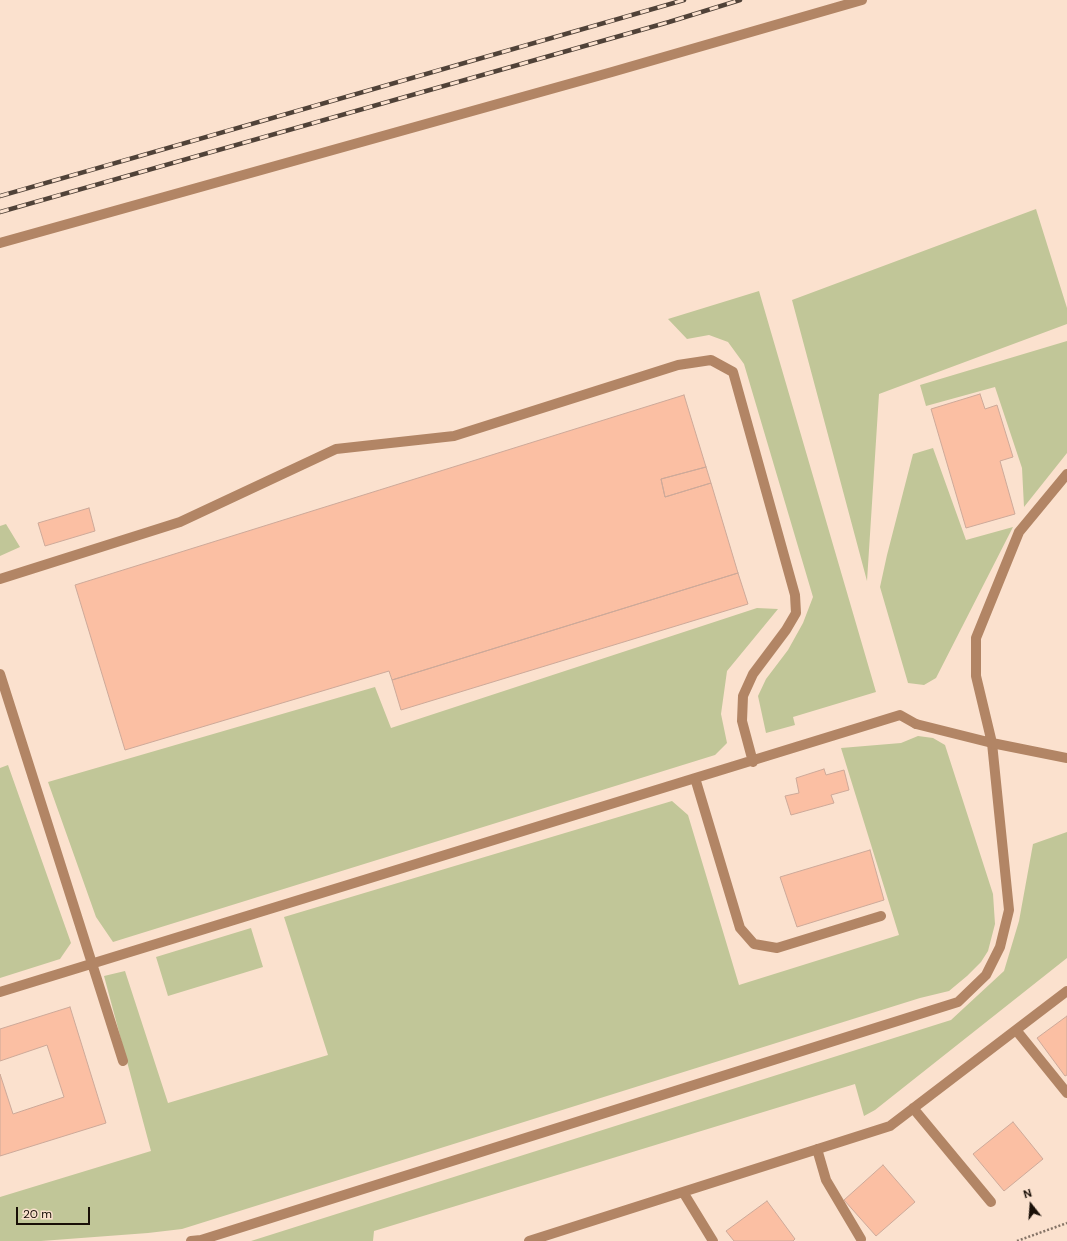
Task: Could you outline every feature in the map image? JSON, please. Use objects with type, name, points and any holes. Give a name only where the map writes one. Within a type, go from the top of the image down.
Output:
[{"type":"street","points":[[0,243],[604,74],[862,0]]},
{"type":"street","points":[[0,580],[180,522],[336,449],[454,436],[678,364],[711,360],[732,372],[795,595],[796,613],[786,630],[753,674],[743,696],[742,721],[753,762]]},
{"type":"street","points":[[191,1241],[201,1240],[958,1002],[986,975],[1000,947],[1009,910],[992,744],[976,676],[976,638],[1019,532],[1067,474]]},
{"type":"street","points":[[0,674],[123,1061]]},
{"type":"street","points":[[0,992],[695,778],[753,762],[900,715],[916,724],[992,744],[1067,758]]},
{"type":"street","points":[[695,778],[740,928],[754,944],[777,948],[881,916]]},
{"type":"street","points":[[529,1241],[890,1126],[1067,991]]},
{"type":"street","points":[[1016,1030],[1067,1093]]},
{"type":"street","points":[[914,1108],[991,1202]]},
{"type":"street","points":[[817,1149],[826,1180],[861,1239]]},
{"type":"street","points":[[683,1192],[713,1241]]},
{"type":"street","points":[[555,1232],[560,1241]]},
{"type":"path","points":[[1017,1241],[1067,1223]]},
{"type":"green space","points":[[1036,209],[1067,308],[1067,324],[879,394],[867,581],[792,300]]},
{"type":"green space","points":[[759,291],[876,692],[793,717],[795,725],[766,733],[758,696],[766,679],[788,650],[803,623],[813,597],[744,364],[728,342],[709,335],[687,339],[668,319]]},
{"type":"green space","points":[[1067,341],[1067,453],[1024,507],[1022,468],[995,387],[926,406],[920,385]]},
{"type":"green space","points":[[933,448],[966,540],[1013,527],[936,678],[924,685],[908,683],[880,587],[913,454]]},
{"type":"green space","points":[[6,524],[20,547],[0,556],[0,526]]},
{"type":"green space","points":[[757,608],[778,609],[727,671],[721,714],[727,743],[715,755],[113,942],[96,917],[48,782],[375,687],[391,728]]},
{"type":"green space","points":[[918,736],[933,738],[945,745],[993,894],[995,924],[988,951],[981,962],[949,991],[920,998],[182,1229],[41,1241],[0,1241],[0,1197],[151,1151],[104,976],[125,971],[168,1103],[328,1055],[284,917],[672,801],[688,815],[739,985],[899,935],[841,748],[901,743]]},
{"type":"green space","points":[[8,765],[71,943],[60,959],[0,978],[0,768]]},
{"type":"green space","points":[[1067,832],[1067,958],[875,1110],[864,1116],[855,1084],[374,1231],[373,1241],[251,1241],[951,1020],[1004,971],[1019,921],[1033,844]]},
{"type":"green space","points":[[251,928],[263,967],[168,996],[156,957]]},
{"type":"building","points":[[980,394],[985,409],[997,405],[1013,457],[1000,461],[1015,514],[966,528],[931,409]]},
{"type":"building","points":[[684,395],[706,467],[661,479],[665,497],[711,483],[738,573],[392,680],[389,671],[125,750],[75,585]]},
{"type":"building","points":[[706,467],[711,483],[665,497],[661,479]]},
{"type":"building","points":[[89,508],[95,531],[45,546],[38,523]]},
{"type":"building","points":[[738,573],[748,604],[401,710],[392,680]]},
{"type":"building","points":[[824,769],[826,775],[844,770],[849,790],[831,795],[834,803],[791,815],[785,796],[799,793],[796,778]]},
{"type":"building","points":[[870,850],[884,900],[797,927],[780,877]]},
{"type":"building","points":[[70,1007],[106,1123],[0,1156],[0,1074],[13,1114],[64,1097],[47,1045],[0,1061],[0,1029]]},
{"type":"building","points":[[1067,1016],[1067,1075],[1065,1076],[1037,1038]]},
{"type":"building","points":[[1013,1122],[1043,1159],[1004,1191],[973,1154]]},
{"type":"building","points":[[883,1165],[915,1202],[876,1236],[844,1200]]},
{"type":"building","points":[[767,1201],[795,1239],[793,1241],[734,1241],[726,1231]]},
{"type":"railway","points":[[0,196],[684,0]]},
{"type":"railway","points":[[0,212],[669,22],[740,0]]}]
